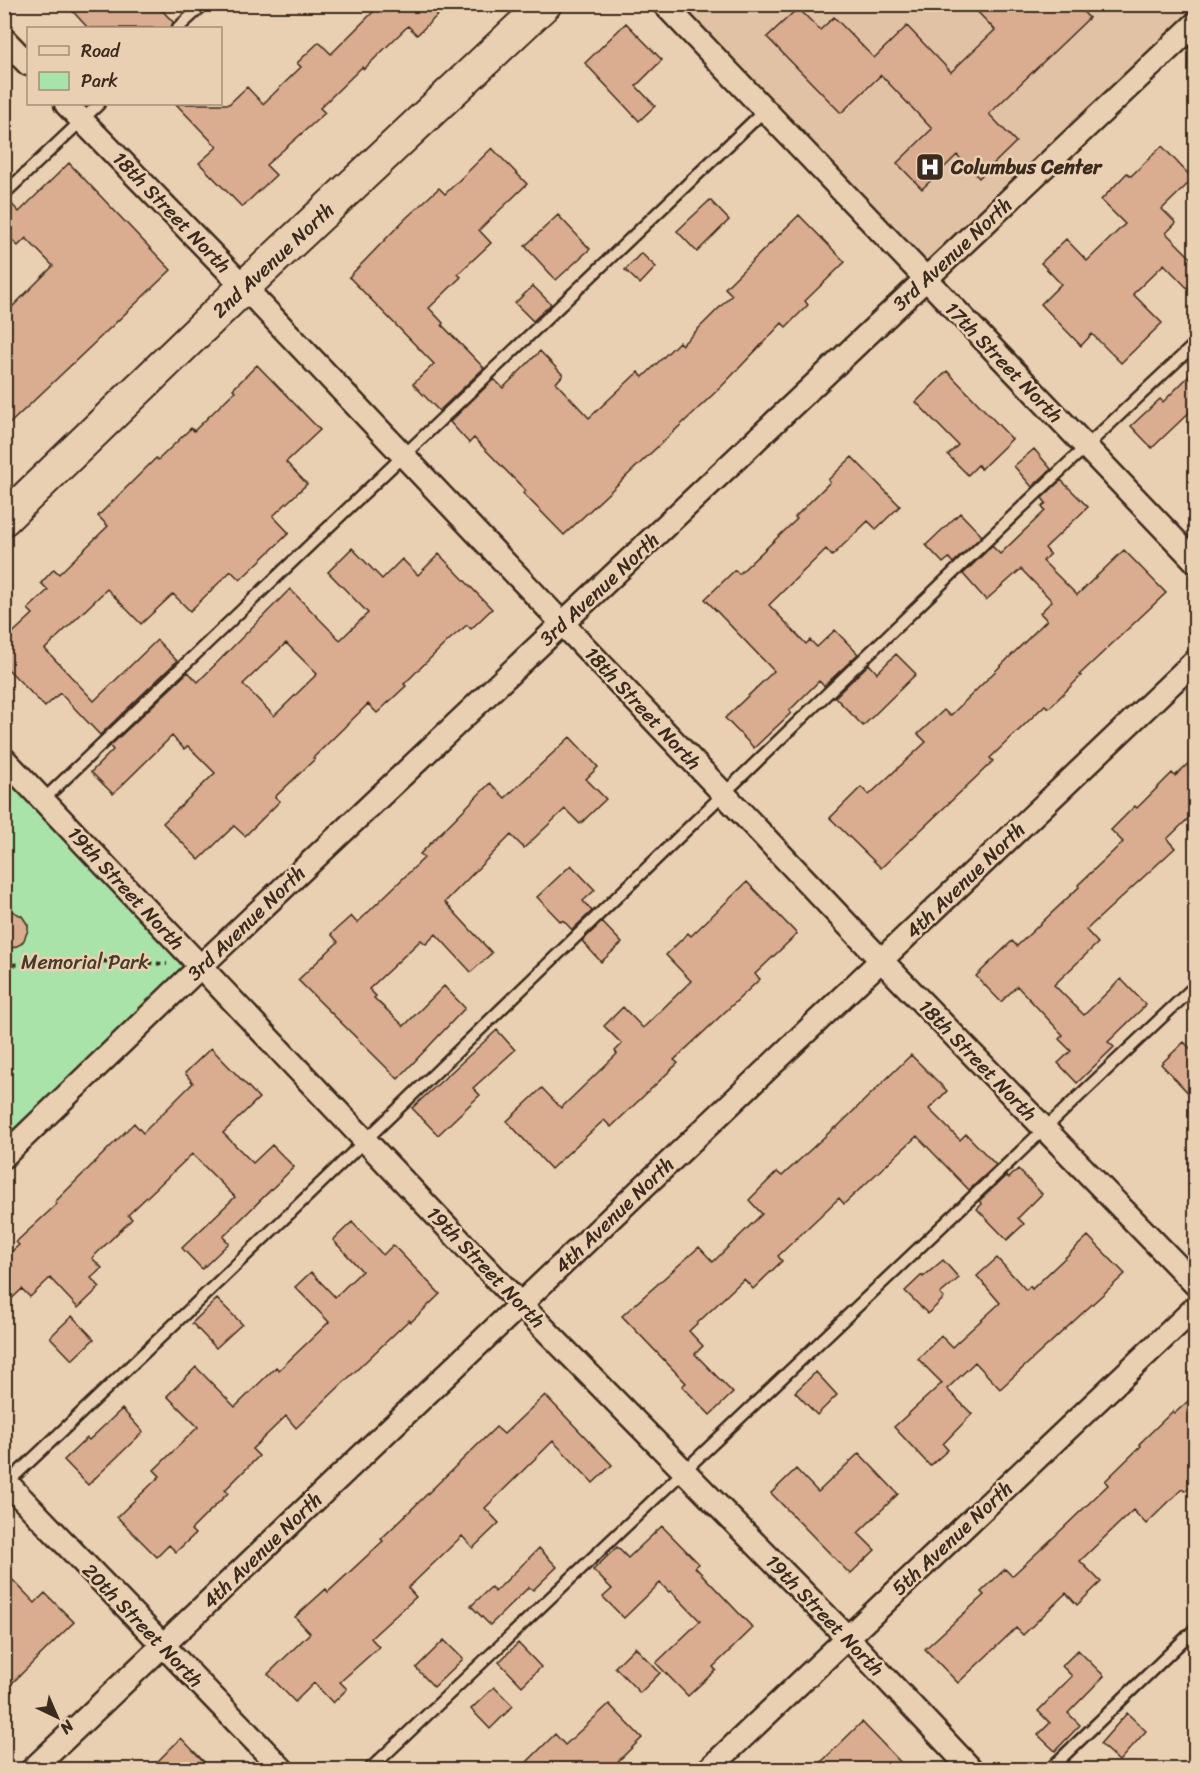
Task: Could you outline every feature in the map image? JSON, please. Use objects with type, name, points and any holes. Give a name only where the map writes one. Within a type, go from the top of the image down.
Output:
[{"type":"main road","name":"2nd Avenue North","points":[[4,519],[244,287],[545,4]]},
{"type":"street","name":"17th Street North","points":[[664,4],[924,280],[1196,562]]},
{"type":"street","name":"3rd Avenue North","points":[[4,1156],[201,966],[1196,23]]},
{"type":"street","points":[[4,39],[27,63]]},
{"type":"street","name":"18th Street North","points":[[74,111],[244,287],[881,960],[1196,1285]]},
{"type":"street","name":"4th Avenue North","points":[[32,1770],[1196,660]]},
{"type":"street","name":"19th Street North","points":[[4,759],[521,1305],[847,1637],[972,1770]]},
{"type":"street","name":"5th Avenue North","points":[[708,1770],[1196,1307]]},
{"type":"street","name":"20th Street North","points":[[6,1483],[283,1770]]},
{"type":"lane","points":[[179,27],[204,4]]},
{"type":"lane","points":[[4,194],[74,111],[95,105]]},
{"type":"lane","points":[[43,800],[765,110]]},
{"type":"lane","points":[[6,1483],[365,1140],[723,792],[1196,343]]},
{"type":"lane","points":[[369,1770],[1196,985]]},
{"type":"lane","points":[[1049,1770],[1196,1628]]},
{"type":"path","points":[[4,965],[114,961],[201,966]]},
{"type":"shaded area","name":"Columbus Center","points":[[1195,4],[1196,23],[925,280],[663,5]]},
{"type":"green space","name":"Memorial Park","points":[[5,759],[201,966],[5,1156]]},
{"type":"building","points":[[66,4],[156,4],[173,22],[171,27],[87,27]]},
{"type":"building","points":[[381,4],[449,4],[417,35],[408,26],[320,108],[325,113],[266,165],[276,175],[242,207],[199,163],[217,147],[177,105],[229,104],[247,87],[263,104],[301,67],[297,63],[319,42],[331,54]]},
{"type":"building","points":[[970,4],[1076,4],[1089,18],[989,114],[1016,142],[979,178],[957,155],[922,189],[897,163],[932,129],[881,75],[841,113],[767,37],[798,8],[820,30],[834,17],[874,58],[907,26],[951,72],[995,30]]},
{"type":"building","points":[[626,23],[662,60],[636,86],[655,106],[639,121],[585,63]]},
{"type":"building","points":[[1162,146],[1193,179],[1162,209],[1176,223],[1166,233],[1196,263],[1196,297],[1164,264],[1133,294],[1162,323],[1121,363],[1092,334],[1081,346],[1041,304],[1061,284],[1041,263],[1066,239],[1087,261],[1125,224],[1101,200],[1127,173],[1131,176]]},
{"type":"building","points":[[492,148],[527,184],[479,230],[491,243],[458,274],[461,277],[429,308],[443,323],[442,325],[484,368],[439,411],[413,384],[434,364],[349,277],[405,219],[439,188],[445,194]]},
{"type":"building","points":[[69,163],[171,270],[4,429],[4,315],[53,266],[26,238],[18,246],[4,232],[4,201],[8,200],[19,212]]},
{"type":"building","points":[[710,200],[729,220],[697,252],[677,231]]},
{"type":"building","points":[[558,215],[590,249],[556,280],[525,246]]},
{"type":"building","points":[[799,215],[845,262],[805,301],[808,305],[786,327],[782,323],[722,386],[564,535],[523,493],[526,491],[474,438],[469,443],[450,422],[494,379],[503,388],[540,351],[563,375],[556,383],[589,418],[638,372],[643,377],[679,342],[682,345],[732,295],[725,288]]},
{"type":"building","points":[[641,253],[656,267],[640,284],[625,270]]},
{"type":"building","points":[[533,286],[551,304],[533,321],[515,303]]},
{"type":"building","points":[[257,365],[320,430],[286,462],[307,484],[273,516],[289,533],[240,580],[231,571],[190,611],[173,594],[141,624],[107,589],[45,649],[94,701],[157,640],[177,661],[100,735],[60,693],[45,707],[4,665],[4,641],[33,614],[28,609],[48,590],[41,583],[54,569],[59,574],[108,526],[98,516],[156,458],[158,460],[191,428],[194,431],[235,391],[233,389]]},
{"type":"building","points":[[1196,369],[1196,406],[1152,448],[1131,426],[1160,399],[1163,402]]},
{"type":"building","points":[[947,371],[1012,439],[981,469],[978,465],[968,475],[948,455],[958,445],[916,402]]},
{"type":"building","points":[[1034,449],[1051,469],[1032,487],[1014,466]]},
{"type":"building","points":[[852,457],[900,506],[876,529],[868,521],[832,556],[826,549],[769,605],[806,644],[810,640],[817,647],[835,630],[858,654],[824,686],[819,681],[789,711],[791,713],[754,748],[725,718],[774,671],[705,599],[735,570],[739,574],[797,519],[795,517]]},
{"type":"building","points":[[1061,480],[1088,507],[1045,548],[1050,554],[1043,561],[1077,595],[1124,550],[1166,593],[1079,675],[1081,676],[1049,708],[1045,705],[990,758],[993,761],[881,868],[830,818],[861,787],[869,795],[926,742],[918,734],[944,710],[950,716],[1047,620],[1040,613],[1052,601],[1021,569],[986,600],[963,574],[992,546],[1000,554],[1045,511],[1042,507],[1046,503],[1042,498]]},
{"type":"building","points":[[960,513],[982,536],[953,563],[949,558],[943,563],[926,545]]},
{"type":"building","points":[[352,548],[382,579],[402,559],[418,575],[439,554],[492,609],[471,629],[467,625],[449,640],[377,713],[368,704],[275,797],[280,801],[245,836],[234,826],[199,860],[163,823],[215,773],[188,746],[184,749],[172,736],[113,794],[91,772],[113,750],[110,746],[188,672],[198,682],[290,589],[340,640],[368,613],[328,572]],"holes":[[[286,643],[317,674],[274,716],[243,684]]]},
{"type":"building","points":[[896,654],[916,674],[863,726],[835,697],[869,664],[877,673]]},
{"type":"building","points":[[570,737],[598,767],[586,779],[606,799],[580,824],[565,809],[524,848],[511,835],[445,902],[492,953],[471,972],[436,934],[426,944],[421,940],[369,989],[376,996],[374,998],[404,1026],[444,986],[465,1008],[398,1079],[298,980],[338,942],[331,934],[351,916],[357,923],[424,858],[420,854],[490,783],[505,798]]},
{"type":"building","points":[[1196,756],[1196,811],[1167,839],[1175,848],[1086,930],[1098,943],[1054,985],[1084,1015],[1121,979],[1146,1005],[1108,1042],[1114,1047],[1077,1083],[1058,1063],[1071,1051],[1059,1039],[1063,1035],[1017,986],[1001,1002],[976,976],[1012,941],[1017,946],[1079,887],[1078,885],[1123,842],[1111,830],[1172,773],[1175,776]]},
{"type":"building","points":[[571,865],[595,890],[583,901],[592,911],[572,930],[537,897]]},
{"type":"building","points":[[747,882],[797,934],[755,974],[760,979],[674,1060],[678,1063],[651,1089],[611,1127],[604,1120],[551,1169],[507,1121],[542,1088],[561,1108],[617,1054],[615,1051],[622,1044],[604,1026],[623,1007],[643,1028],[691,981],[666,955],[688,933],[691,936]]},
{"type":"building","points":[[4,907],[22,916],[28,925],[28,930],[21,944],[4,952]]},
{"type":"building","points":[[602,922],[622,943],[601,962],[582,941]]},
{"type":"building","points":[[497,1030],[515,1050],[473,1088],[480,1095],[438,1135],[412,1108]]},
{"type":"building","points":[[1184,1042],[1196,1054],[1196,1101],[1161,1064]]},
{"type":"building","points":[[211,1048],[259,1098],[223,1133],[253,1163],[272,1145],[294,1167],[223,1237],[229,1243],[202,1269],[182,1248],[235,1197],[192,1154],[128,1215],[132,1219],[92,1258],[102,1268],[91,1278],[100,1287],[78,1308],[50,1278],[30,1297],[22,1289],[4,1306],[4,1258],[19,1245],[16,1242],[57,1204],[55,1202],[134,1123],[143,1133],[193,1083],[185,1073]]},
{"type":"building","points":[[911,1055],[947,1091],[929,1109],[960,1140],[966,1134],[996,1165],[969,1190],[917,1136],[844,1204],[839,1198],[778,1256],[782,1261],[753,1289],[744,1279],[689,1331],[703,1346],[695,1354],[733,1393],[710,1415],[682,1386],[686,1383],[622,1316],[699,1247],[713,1262],[762,1214],[749,1200],[777,1172],[782,1176],[836,1128]]},
{"type":"building","points":[[1018,1169],[1042,1194],[1018,1218],[1024,1224],[1007,1240],[977,1209],[982,1204],[979,1201],[1006,1176],[1009,1178]]},
{"type":"building","points":[[352,1222],[383,1255],[393,1245],[440,1294],[411,1322],[409,1320],[296,1428],[286,1416],[252,1449],[259,1456],[225,1490],[228,1493],[191,1530],[195,1534],[176,1552],[169,1545],[157,1557],[117,1517],[160,1476],[154,1470],[198,1427],[167,1396],[196,1367],[235,1407],[276,1367],[279,1370],[329,1322],[295,1287],[311,1272],[335,1297],[362,1271],[333,1240]]},
{"type":"building","points":[[1088,1236],[1125,1274],[1000,1389],[975,1362],[947,1389],[972,1414],[943,1444],[948,1450],[930,1466],[894,1427],[942,1383],[918,1359],[941,1336],[952,1347],[1000,1303],[977,1276],[997,1258],[1026,1290],[1030,1286],[1032,1289]]},
{"type":"building","points":[[943,1260],[959,1278],[940,1294],[944,1298],[928,1314],[905,1291]]},
{"type":"building","points":[[217,1299],[242,1324],[216,1348],[192,1323]]},
{"type":"building","points":[[72,1316],[94,1339],[72,1360],[50,1337]]},
{"type":"building","points":[[816,1372],[837,1395],[817,1415],[795,1392]]},
{"type":"building","points":[[1196,1394],[1196,1481],[1185,1491],[1182,1489],[1146,1524],[1133,1510],[1080,1561],[1101,1582],[1077,1605],[1066,1593],[1023,1635],[1016,1628],[958,1683],[925,1649],[984,1595],[981,1592],[1005,1569],[1012,1576],[1056,1535],[1108,1485],[1105,1481],[1141,1446],[1139,1444],[1173,1411],[1175,1413]]},
{"type":"building","points":[[545,1395],[612,1465],[593,1483],[553,1441],[485,1508],[499,1523],[473,1548],[462,1536],[408,1588],[416,1597],[371,1638],[379,1647],[340,1682],[347,1689],[333,1703],[314,1683],[295,1702],[268,1674],[310,1633],[295,1617],[326,1589],[328,1592],[383,1541],[381,1539],[496,1427],[504,1434]]},
{"type":"building","points":[[122,1409],[143,1432],[88,1485],[64,1460]]},
{"type":"building","points":[[859,1453],[898,1494],[858,1533],[875,1550],[850,1574],[771,1493],[796,1469],[818,1492]]},
{"type":"building","points":[[662,1526],[699,1564],[695,1567],[753,1628],[713,1667],[716,1670],[688,1696],[656,1663],[700,1621],[660,1583],[624,1618],[603,1597],[612,1589],[593,1570],[617,1547],[628,1558]]},
{"type":"building","points":[[539,1548],[557,1567],[533,1590],[529,1587],[490,1625],[471,1606],[491,1587],[495,1592]]},
{"type":"building","points":[[4,1571],[35,1603],[45,1593],[74,1622],[4,1691]]},
{"type":"building","points":[[444,1640],[463,1659],[434,1687],[416,1668]]},
{"type":"building","points":[[518,1643],[541,1667],[522,1686],[499,1662]]},
{"type":"building","points":[[635,1647],[660,1673],[640,1693],[615,1667]]},
{"type":"building","points":[[1078,1650],[1104,1676],[1068,1713],[1080,1725],[1055,1751],[1038,1735],[1050,1723],[1038,1711],[1072,1676],[1062,1666]]},
{"type":"building","points":[[494,1687],[513,1706],[490,1729],[471,1709]]},
{"type":"building","points":[[609,1704],[642,1738],[609,1770],[519,1770],[555,1734],[565,1745]]},
{"type":"building","points":[[1127,1713],[1146,1731],[1119,1761],[1100,1744]]},
{"type":"building","points":[[862,1722],[908,1770],[813,1770]]},
{"type":"building","points":[[181,1738],[212,1770],[149,1770]]},
{"type":"place","name":"Columbus Center","points":[[930,167]]}]
